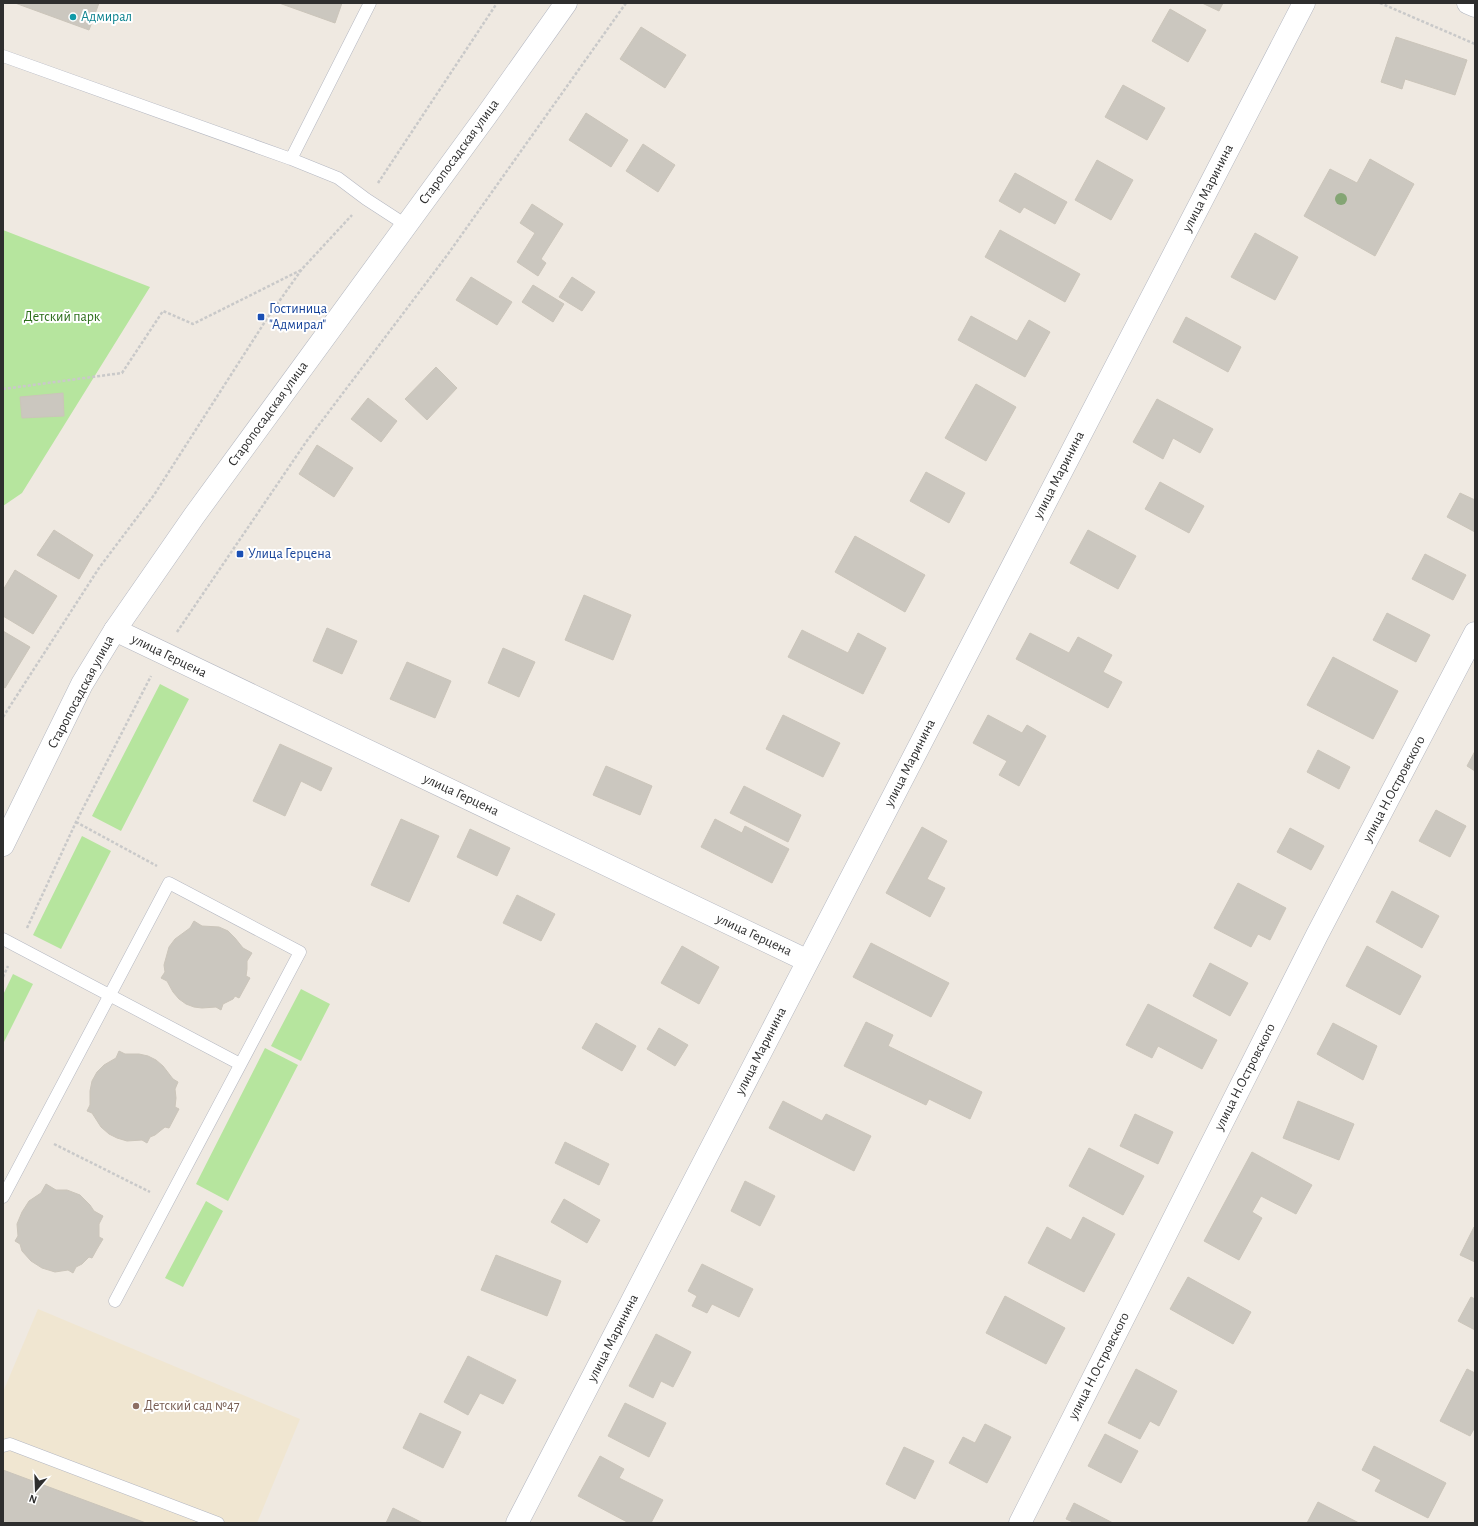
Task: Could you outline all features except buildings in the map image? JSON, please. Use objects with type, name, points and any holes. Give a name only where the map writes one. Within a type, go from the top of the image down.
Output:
[{"type":"street","name":"Старопосадская улица","points":[[3,845],[82,684],[115,630],[194,516],[566,3]]},
{"type":"street","name":"улица Маринина","points":[[517,1523],[1304,3]]},
{"type":"street","points":[[1468,3],[1475,6]]},
{"type":"street","name":"улица Герцена","points":[[115,630],[808,961]]},
{"type":"street","name":"улица Н.Островского","points":[[1020,1523],[1317,935],[1475,633]]},
{"type":"lane","points":[[291,159],[370,3]]},
{"type":"lane","points":[[3,56],[291,159],[338,178],[366,199],[406,225]]},
{"type":"lane","points":[[3,1197],[169,883],[300,952],[115,1301]]},
{"type":"lane","points":[[3,939],[240,1064]]},
{"type":"lane","points":[[3,1446],[10,1444],[218,1523]]},
{"type":"path","points":[[3,717],[99,568],[154,495],[268,317],[302,269],[366,199],[497,3]]},
{"type":"path","points":[[3,977],[76,822],[163,653],[306,442],[448,254],[626,3]]},
{"type":"path","points":[[1380,3],[1475,44]]},
{"type":"path","points":[[3,389],[122,373],[163,311],[193,324],[302,269]]},
{"type":"path","points":[[76,822],[162,868],[169,883]]},
{"type":"path","points":[[36,1134],[168,1201]]},
{"type":"shaded area","name":"Детский сад №47","points":[[38,1309],[300,1419],[257,1523],[3,1523],[3,1392]]},
{"type":"green space","name":"Детский парк","points":[[3,230],[150,287],[22,493],[3,506]]},
{"type":"green space","points":[[160,684],[189,699],[121,831],[92,816]]},
{"type":"green space","points":[[82,836],[111,851],[61,949],[33,935]]},
{"type":"green space","points":[[13,974],[33,984],[3,1044],[3,995]]},
{"type":"green space","points":[[301,989],[330,1004],[301,1061],[271,1046]]},
{"type":"green space","points":[[265,1048],[298,1065],[228,1201],[196,1184]]},
{"type":"green space","points":[[206,1201],[223,1211],[183,1287],[165,1278]]},
{"type":"place","name":"Адмирал","points":[[73,17]]},
{"type":"place","name":"Гостиница \"Адмирал\"","points":[[261,317]]},
{"type":"place","name":"Улица Герцена","points":[[240,554]]},
{"type":"place","name":"Детский сад №47","points":[[136,1406]]}]
